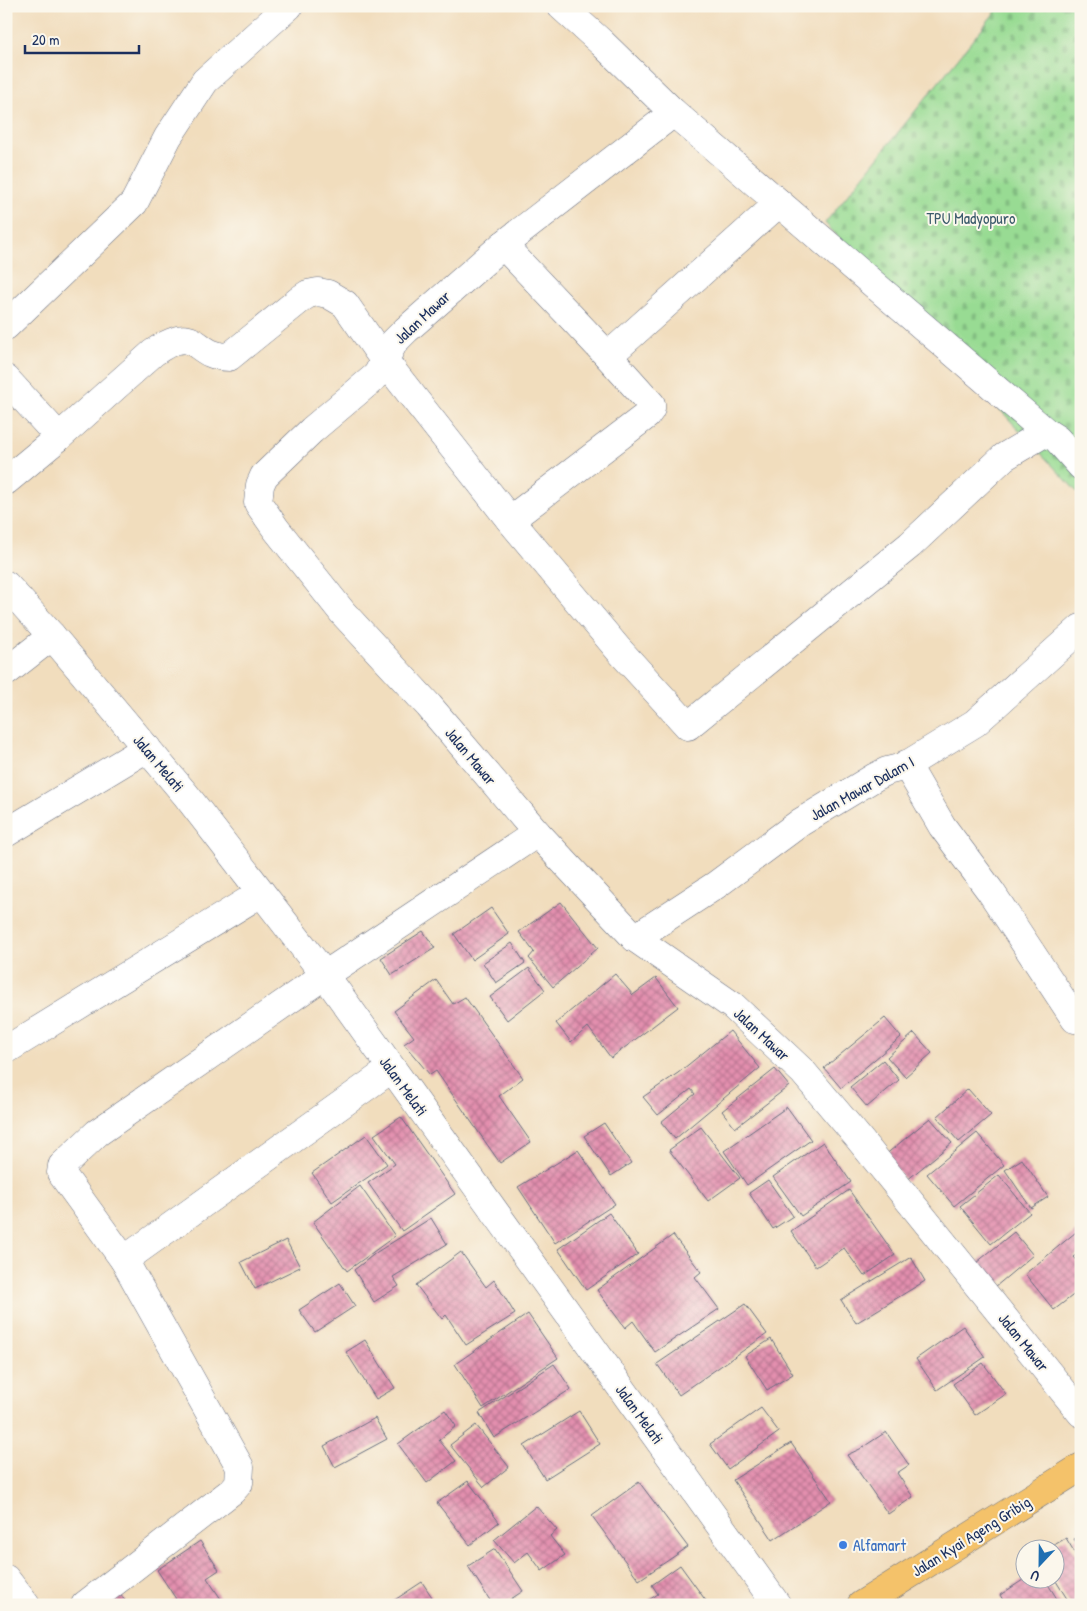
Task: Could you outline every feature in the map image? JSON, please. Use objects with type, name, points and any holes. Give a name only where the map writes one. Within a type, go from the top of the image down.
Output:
[{"type":"main road","name":"Jalan Kyai Ageng Gribig","points":[[860,1605],[1081,1467]]},
{"type":"street","points":[[6,326],[134,203],[168,137],[205,81],[289,6]]},
{"type":"street","points":[[561,6],[602,43],[670,115],[780,203],[1057,440],[1081,466]]},
{"type":"street","name":"Jalan Mawar","points":[[670,115],[503,245],[406,330],[394,342],[377,375],[312,430],[264,476],[260,485],[258,503],[342,613],[429,706],[537,833],[635,938],[733,1006],[803,1072],[1081,1413]]},
{"type":"street","points":[[608,356],[780,203]]},
{"type":"street","points":[[503,245],[651,404],[651,409],[646,416],[510,520]]},
{"type":"street","points":[[6,481],[59,437],[153,353],[167,343],[179,339],[188,339],[215,355],[229,357],[302,298],[318,292],[328,294],[345,304],[384,360],[510,520],[618,649],[688,726],[910,545],[1004,457],[1046,432]]},
{"type":"street","points":[[6,379],[59,437]]},
{"type":"street","name":"Jalan Melati","points":[[6,585],[52,636],[186,795],[325,975],[777,1605]]},
{"type":"street","name":"Jalan Mawar Dalam I","points":[[635,938],[716,885],[801,822],[853,789],[887,771],[903,767],[975,723],[1081,628]]},
{"type":"street","points":[[6,672],[52,636]]},
{"type":"street","points":[[6,833],[147,748]]},
{"type":"street","points":[[906,764],[942,826],[991,892],[1075,1019]]},
{"type":"street","points":[[85,1605],[232,1491],[239,1483],[240,1468],[124,1260],[62,1173],[62,1166],[97,1133],[325,975],[537,833]]},
{"type":"street","points":[[6,1050],[261,893]]},
{"type":"street","points":[[124,1260],[391,1068]]},
{"type":"street","points":[[6,1579],[26,1605]]},
{"type":"green space","name":"TPU Madyopuro","points":[[1000,6],[1081,6],[1081,496],[825,223]]},
{"type":"building","points":[[561,902],[598,948],[553,987],[529,958],[534,952],[519,932]]},
{"type":"building","points":[[491,908],[509,934],[472,960],[454,934]]},
{"type":"building","points":[[423,931],[435,948],[392,975],[381,958]]},
{"type":"building","points":[[512,943],[525,963],[496,983],[483,963]]},
{"type":"building","points":[[529,968],[545,990],[507,1020],[490,997]]},
{"type":"building","points":[[615,974],[633,995],[656,978],[678,1007],[611,1058],[588,1027],[571,1042],[556,1023]]},
{"type":"building","points":[[436,980],[453,1004],[465,997],[523,1078],[499,1096],[531,1142],[500,1163],[436,1071],[430,1075],[404,1044],[414,1037],[394,1011]]},
{"type":"building","points":[[885,1018],[901,1037],[841,1088],[824,1068]]},
{"type":"building","points":[[730,1031],[760,1068],[675,1139],[661,1122],[695,1094],[691,1089],[658,1115],[643,1097],[678,1073]]},
{"type":"building","points":[[914,1033],[932,1053],[905,1077],[887,1057]]},
{"type":"building","points":[[883,1060],[899,1080],[867,1107],[850,1087]]},
{"type":"building","points":[[775,1069],[789,1086],[735,1128],[722,1111]]},
{"type":"building","points":[[968,1089],[991,1115],[959,1142],[937,1117]]},
{"type":"building","points":[[787,1107],[811,1140],[747,1185],[724,1151]]},
{"type":"building","points":[[401,1117],[455,1194],[402,1231],[368,1183],[395,1164],[374,1135]]},
{"type":"building","points":[[930,1118],[952,1143],[906,1181],[884,1156]]},
{"type":"building","points":[[604,1123],[631,1163],[611,1176],[584,1136]]},
{"type":"building","points":[[701,1127],[740,1178],[708,1201],[669,1150]]},
{"type":"building","points":[[977,1133],[1004,1165],[954,1206],[927,1174]]},
{"type":"building","points":[[366,1135],[387,1164],[332,1202],[312,1173]]},
{"type":"building","points":[[823,1142],[851,1182],[801,1216],[773,1177]]},
{"type":"building","points":[[578,1150],[615,1204],[555,1243],[518,1187]]},
{"type":"building","points":[[1022,1159],[1048,1197],[1031,1208],[1005,1170]]},
{"type":"building","points":[[999,1175],[1030,1213],[991,1244],[960,1206]]},
{"type":"building","points":[[768,1180],[793,1216],[773,1229],[749,1193]]},
{"type":"building","points":[[360,1186],[395,1236],[347,1271],[313,1222]]},
{"type":"building","points":[[849,1190],[895,1255],[864,1276],[844,1248],[816,1267],[791,1231]]},
{"type":"building","points":[[609,1213],[638,1254],[586,1290],[558,1249]]},
{"type":"building","points":[[431,1218],[447,1244],[393,1277],[399,1286],[374,1302],[354,1270],[377,1252]]},
{"type":"building","points":[[1014,1232],[1033,1255],[995,1287],[976,1263]]},
{"type":"building","points":[[1076,1232],[1081,1237],[1081,1252],[1074,1257],[1081,1265],[1081,1289],[1054,1310],[1025,1274]]},
{"type":"building","points":[[673,1235],[701,1272],[695,1277],[719,1309],[655,1352],[633,1321],[625,1328],[597,1290]]},
{"type":"building","points":[[286,1240],[300,1267],[255,1289],[241,1262]]},
{"type":"building","points":[[461,1252],[486,1287],[494,1280],[515,1314],[466,1345],[446,1315],[442,1319],[416,1285]]},
{"type":"building","points":[[911,1257],[925,1281],[856,1323],[841,1300]]},
{"type":"building","points":[[340,1283],[355,1306],[315,1332],[299,1310]]},
{"type":"building","points":[[745,1304],[767,1334],[679,1395],[657,1364]]},
{"type":"building","points":[[528,1314],[558,1358],[483,1408],[455,1364]]},
{"type":"building","points":[[963,1326],[985,1357],[937,1390],[916,1359]]},
{"type":"building","points":[[771,1339],[793,1374],[767,1390],[745,1356]]},
{"type":"building","points":[[365,1340],[395,1388],[376,1399],[346,1352]]},
{"type":"building","points":[[983,1363],[1006,1394],[975,1415],[953,1384]]},
{"type":"building","points":[[554,1364],[571,1389],[494,1438],[479,1413]]},
{"type":"building","points":[[761,1408],[779,1432],[728,1469],[710,1444]]},
{"type":"building","points":[[445,1410],[456,1426],[439,1440],[456,1461],[427,1483],[398,1444]]},
{"type":"building","points":[[579,1411],[600,1444],[545,1479],[524,1446]]},
{"type":"building","points":[[375,1418],[387,1439],[335,1467],[324,1446]]},
{"type":"building","points":[[476,1425],[509,1467],[484,1487],[450,1445]]},
{"type":"building","points":[[886,1432],[909,1465],[897,1473],[913,1497],[888,1514],[847,1455]]},
{"type":"building","points":[[791,1443],[831,1501],[773,1540],[733,1480]]},
{"type":"building","points":[[468,1481],[499,1522],[470,1545],[437,1503]]},
{"type":"building","points":[[639,1482],[688,1547],[639,1580],[592,1516]]},
{"type":"building","points":[[536,1506],[557,1530],[550,1536],[565,1555],[542,1571],[528,1552],[514,1563],[494,1540]]},
{"type":"building","points":[[1081,1535],[1081,1549],[1074,1539]]},
{"type":"building","points":[[1066,1538],[1081,1563],[1081,1605],[1071,1605],[1060,1588],[1064,1588],[1064,1539]]},
{"type":"building","points":[[200,1541],[219,1570],[207,1578],[225,1605],[168,1605],[176,1599],[157,1570]]},
{"type":"building","points":[[495,1549],[523,1591],[502,1605],[493,1605],[468,1566]]},
{"type":"building","points":[[680,1565],[709,1605],[641,1605],[658,1594],[652,1585]]},
{"type":"building","points":[[422,1582],[432,1597],[421,1605],[387,1605]]},
{"type":"building","points":[[1014,1586],[1014,1588],[1050,1588],[1061,1605],[1006,1605],[1000,1595]]},
{"type":"building","points":[[118,1590],[128,1605],[95,1605]]},
{"type":"place","name":"Alfamart","points":[[843,1545]]}]
